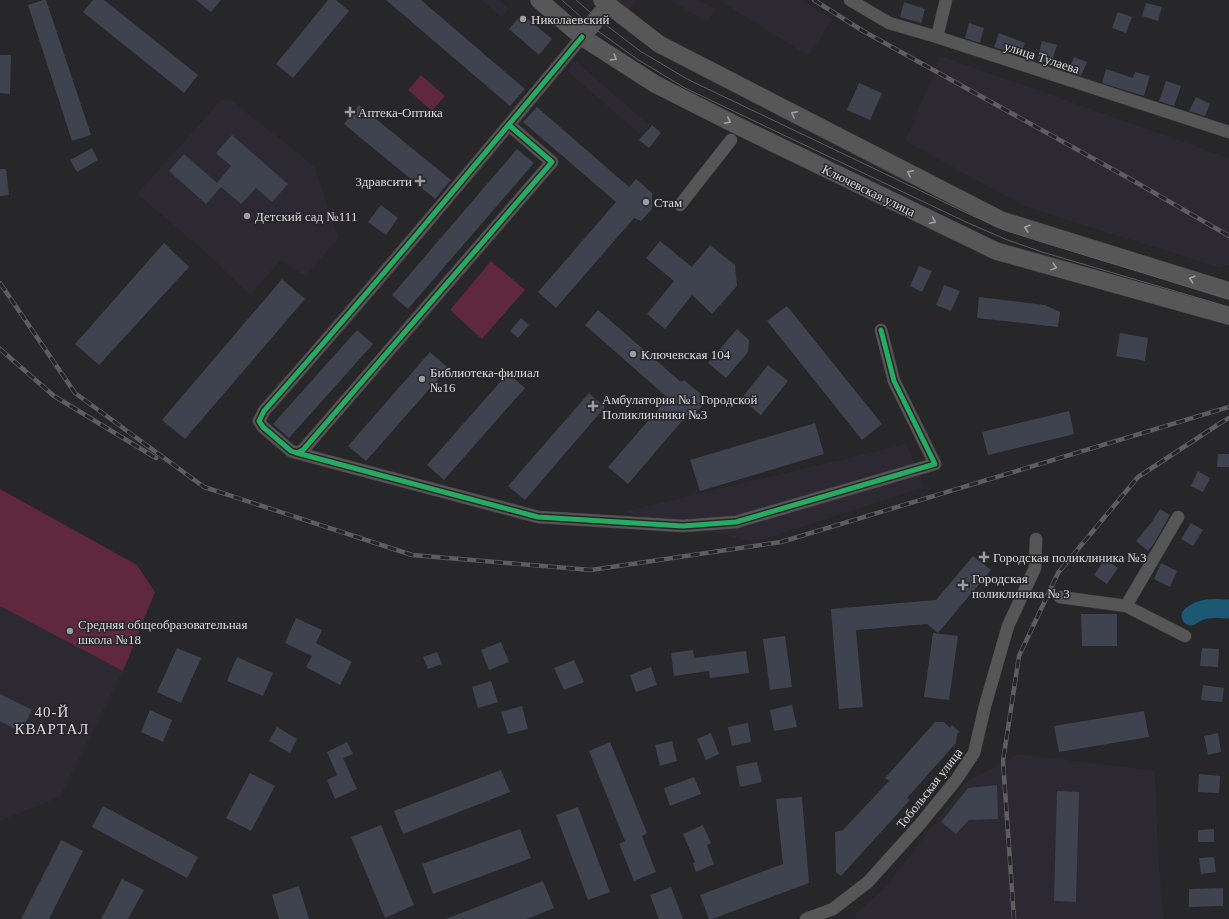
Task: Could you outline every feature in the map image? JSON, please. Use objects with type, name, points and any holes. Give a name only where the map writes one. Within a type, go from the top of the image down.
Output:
[{"type":"main road","name":"Ключевская улица","points":[[539,0],[582,38],[655,84],[996,251],[1229,316]]},
{"type":"main road","points":[[582,38],[605,2],[659,44],[1000,220],[1229,291]]},
{"type":"street","name":"улица Тулаева","points":[[850,0],[889,23],[937,37],[1229,132]]},
{"type":"street","points":[[937,37],[946,0]]},
{"type":"street","points":[[582,38],[341,324],[264,411],[259,420],[263,427],[291,451],[297,453],[538,517],[683,526],[736,522],[935,464],[894,381],[880,330]]},
{"type":"street","points":[[297,453],[303,450],[552,162],[509,125]]},
{"type":"street","points":[[680,205],[731,140]]},
{"type":"street","points":[[1126,606],[1178,518]]},
{"type":"street","name":"Тобольская улица","points":[[806,919],[833,909],[868,882],[926,817],[956,780],[974,753],[985,706],[1008,626],[1035,568],[1036,539]]},
{"type":"street","points":[[1060,597],[1126,606],[1185,636]]},
{"type":"shaded area","points":[[481,0],[499,0],[509,9],[502,18]]},
{"type":"shaded area","points":[[612,0],[636,0],[627,13]]},
{"type":"shaded area","points":[[669,0],[699,0],[715,9],[708,22]]},
{"type":"shaded area","points":[[718,0],[802,0],[832,19],[809,56]]},
{"type":"shaded area","points":[[941,56],[1229,158],[1229,265],[1221,268],[1026,207],[905,141]]},
{"type":"shaded area","points":[[576,61],[650,126],[642,136],[567,71]]},
{"type":"shaded area","points":[[421,75],[445,96],[432,111],[408,90]]},
{"type":"shaded area","name":"Детский сад №111","points":[[221,100],[231,100],[314,166],[338,238],[306,276],[280,261],[250,295],[201,248],[137,194]]},
{"type":"shaded area","points":[[491,261],[525,290],[482,339],[450,310]]},
{"type":"shaded area","points":[[906,444],[925,487],[755,542],[623,512]]},
{"type":"shaded area","name":"Средняя общеобразовательная школа №18","points":[[0,489],[137,565],[155,592],[123,671],[60,797],[0,821]]},
{"type":"shaded area","points":[[0,489],[137,565],[155,592],[123,671],[0,606]]},
{"type":"shaded area","points":[[1018,754],[1155,771],[1158,854],[1164,919],[856,919],[856,913],[884,889],[966,782]]},
{"type":"building","points":[[46,0],[91,135],[72,141],[28,5]]},
{"type":"building","points":[[93,0],[104,0],[198,75],[184,93],[83,12]]},
{"type":"building","points":[[196,0],[221,0],[211,12]]},
{"type":"building","points":[[328,0],[336,0],[349,11],[293,78],[276,64]]},
{"type":"building","points":[[386,0],[421,0],[525,89],[510,106]]},
{"type":"building","points":[[904,2],[925,9],[921,23],[900,17]]},
{"type":"building","points":[[1146,3],[1162,7],[1158,21],[1142,16]]},
{"type":"building","points":[[1118,12],[1132,17],[1126,33],[1112,28]]},
{"type":"building","points":[[522,14],[552,39],[539,55],[509,29]]},
{"type":"building","points":[[969,23],[984,28],[980,43],[965,38]]},
{"type":"building","points":[[999,33],[1025,43],[1020,56],[994,47]]},
{"type":"building","points":[[1042,41],[1057,45],[1051,64],[1037,60]]},
{"type":"building","points":[[0,55],[11,55],[10,94],[0,93]]},
{"type":"building","points":[[1074,57],[1087,62],[1081,76],[1068,72]]},
{"type":"building","points":[[1106,69],[1133,78],[1135,72],[1150,76],[1144,96],[1102,83]]},
{"type":"building","points":[[1166,81],[1181,86],[1174,106],[1159,101]]},
{"type":"building","points":[[859,83],[882,93],[870,120],[847,110]]},
{"type":"building","points":[[1196,97],[1210,104],[1205,116],[1189,111]]},
{"type":"building","points":[[359,105],[451,180],[435,199],[344,124]]},
{"type":"building","points":[[537,107],[629,187],[636,179],[652,193],[652,209],[641,221],[634,218],[556,308],[538,292],[616,202],[523,122]]},
{"type":"building","points":[[652,125],[661,133],[649,148],[639,140]]},
{"type":"building","points":[[232,135],[288,184],[272,202],[256,188],[241,204],[221,187],[206,204],[169,171],[184,154],[217,183],[231,166],[216,153]]},
{"type":"building","points":[[92,148],[98,160],[77,172],[70,160]]},
{"type":"building","points":[[517,149],[534,163],[408,309],[392,295]]},
{"type":"building","points":[[0,169],[6,169],[9,195],[0,196]]},
{"type":"building","points":[[381,205],[398,218],[386,235],[368,222]]},
{"type":"building","points":[[660,241],[692,267],[710,245],[735,265],[737,286],[712,314],[692,295],[665,329],[647,314],[674,281],[646,258]]},
{"type":"building","points":[[164,243],[189,267],[99,365],[75,344]]},
{"type":"building","points":[[919,266],[932,271],[922,292],[910,286]]},
{"type":"building","points":[[282,279],[305,299],[185,439],[162,420]]},
{"type":"building","points":[[944,285],[960,291],[951,311],[936,305]]},
{"type":"building","points":[[979,297],[1045,305],[1060,312],[1058,327],[977,318]]},
{"type":"building","points":[[787,306],[882,424],[862,440],[767,321]]},
{"type":"building","points":[[598,310],[681,382],[684,380],[701,394],[702,406],[692,418],[688,414],[628,484],[608,467],[668,398],[585,325]]},
{"type":"building","points":[[521,318],[529,325],[518,338],[510,331]]},
{"type":"building","points":[[737,329],[749,340],[748,352],[726,378],[708,363]]},
{"type":"building","points":[[357,330],[373,344],[289,438],[273,424]]},
{"type":"building","points":[[1120,333],[1148,338],[1145,361],[1116,356]]},
{"type":"building","points":[[430,352],[448,368],[366,461],[348,446]]},
{"type":"building","points":[[768,365],[788,381],[761,415],[741,399]]},
{"type":"building","points":[[508,373],[525,388],[444,480],[427,465]]},
{"type":"building","points":[[589,393],[605,407],[525,500],[508,486]]},
{"type":"building","points":[[1069,411],[1074,434],[988,455],[982,432]]},
{"type":"building","points":[[815,423],[824,454],[700,491],[690,460]]},
{"type":"building","points":[[1218,454],[1229,454],[1229,467],[1217,467]]},
{"type":"building","points":[[1198,471],[1210,478],[1203,492],[1191,486]]},
{"type":"building","points":[[1160,509],[1170,515],[1148,551],[1136,541]]},
{"type":"building","points":[[1191,523],[1203,530],[1193,546],[1181,539]]},
{"type":"building","points":[[973,556],[991,570],[938,633],[927,624],[856,630],[863,707],[839,709],[831,609],[936,600]]},
{"type":"building","points":[[1105,559],[1118,568],[1107,584],[1094,575]]},
{"type":"building","points":[[1161,563],[1177,571],[1170,587],[1154,579]]},
{"type":"building","points":[[1081,614],[1117,614],[1117,646],[1082,646]]},
{"type":"building","points":[[296,618],[322,630],[316,643],[352,662],[340,685],[306,667],[312,656],[285,643]]},
{"type":"building","points":[[933,633],[958,636],[949,700],[924,697]]},
{"type":"building","points":[[785,636],[792,687],[770,690],[763,639]]},
{"type":"building","points":[[501,642],[509,662],[489,670],[481,650]]},
{"type":"building","points":[[177,648],[201,658],[181,703],[157,692]]},
{"type":"building","points":[[1202,648],[1219,649],[1218,667],[1200,666]]},
{"type":"building","points":[[693,650],[694,658],[746,651],[749,673],[710,678],[709,671],[674,676],[671,653]]},
{"type":"building","points":[[437,652],[442,664],[428,669],[423,657]]},
{"type":"building","points":[[237,657],[273,673],[263,696],[227,681]]},
{"type":"building","points":[[574,660],[584,682],[564,690],[554,668]]},
{"type":"building","points":[[651,667],[657,685],[636,692],[630,675]]},
{"type":"building","points":[[491,681],[498,702],[478,708],[472,687]]},
{"type":"building","points":[[1203,685],[1224,688],[1222,702],[1201,700]]},
{"type":"building","points":[[0,694],[32,710],[21,732],[0,721]]},
{"type":"building","points":[[792,705],[797,727],[774,731],[770,710]]},
{"type":"building","points":[[522,706],[528,729],[508,734],[501,712]]},
{"type":"building","points":[[150,710],[172,720],[163,742],[141,732]]},
{"type":"building","points":[[1144,711],[1149,737],[1059,752],[1054,726]]},
{"type":"building","points":[[935,722],[944,722],[950,728],[952,725],[960,732],[957,734],[956,743],[907,798],[910,800],[841,876],[836,872],[835,832],[843,830],[889,781],[885,778]]},
{"type":"building","points":[[748,723],[751,742],[732,746],[728,727]]},
{"type":"building","points":[[277,727],[297,739],[290,753],[269,741]]},
{"type":"building","points":[[711,733],[719,754],[706,760],[697,739]]},
{"type":"building","points":[[1218,733],[1221,752],[1208,755],[1204,736]]},
{"type":"building","points":[[672,741],[677,761],[660,766],[655,745]]},
{"type":"building","points":[[347,742],[353,754],[343,758],[357,789],[335,799],[327,780],[337,775],[327,752]]},
{"type":"building","points":[[610,742],[647,833],[642,836],[656,872],[634,881],[619,844],[625,841],[589,751]]},
{"type":"building","points":[[757,762],[762,782],[740,787],[736,766]]},
{"type":"building","points":[[501,770],[510,792],[403,834],[394,811]]},
{"type":"building","points":[[250,773],[275,786],[251,831],[226,818]]},
{"type":"building","points":[[1199,774],[1220,776],[1219,793],[1198,792]]},
{"type":"building","points":[[694,777],[701,794],[670,806],[664,788]]},
{"type":"building","points":[[997,785],[998,819],[969,820],[956,834],[941,822],[968,788]]},
{"type":"building","points":[[1057,791],[1079,792],[1076,902],[1054,901]]},
{"type":"building","points":[[802,797],[809,883],[709,919],[700,895],[783,864],[776,799]]},
{"type":"building","points":[[103,806],[198,857],[187,878],[92,827]]},
{"type":"building","points":[[578,807],[610,892],[588,900],[556,815]]},
{"type":"building","points":[[381,825],[414,905],[385,918],[351,837]]},
{"type":"building","points":[[703,825],[711,843],[707,845],[714,864],[696,872],[693,863],[695,862],[683,834]]},
{"type":"building","points":[[520,829],[531,858],[433,894],[422,864]]},
{"type":"building","points":[[1214,829],[1214,842],[1198,842],[1198,830]]},
{"type":"building","points":[[61,840],[83,851],[49,919],[21,919]]},
{"type":"building","points":[[1214,857],[1216,872],[1201,874],[1199,858]]},
{"type":"building","points":[[122,879],[144,890],[128,919],[101,919]]},
{"type":"building","points":[[543,881],[554,908],[527,919],[446,919]]},
{"type":"building","points":[[299,886],[309,919],[279,919],[272,895]]},
{"type":"building","points":[[671,887],[683,919],[659,919],[650,895]]},
{"type":"building","points":[[1223,888],[1223,906],[1189,907],[1189,889]]},
{"type":"waterway","points":[[1191,616],[1200,611],[1214,608],[1229,609]]},
{"type":"tram line","points":[[562,0],[591,26],[637,59],[685,88],[966,222],[1005,239],[1042,252],[1229,307]]},
{"type":"tram line","points":[[576,0],[640,51],[687,79],[971,215],[1007,231],[1229,299]]},
{"type":"railway","points":[[814,0],[863,31],[1132,180],[1229,236]]},
{"type":"railway","points":[[0,283],[75,393],[204,487],[412,555],[591,570],[781,542],[1229,407]]},
{"type":"railway","points":[[0,349],[54,396],[156,458]]},
{"type":"railway","points":[[1014,919],[1003,761],[1019,656],[1058,573],[1138,477],[1229,418]]},
{"type":"cycle path","points":[[509,125],[552,162],[303,450],[297,453],[291,451],[263,427],[259,421],[264,411],[464,179],[582,37]]},
{"type":"cycle path","points":[[297,453],[538,517],[683,526],[736,522],[935,464],[894,381],[881,330]]},
{"type":"place","name":"Николаевский","points":[[523,19]]},
{"type":"place","name":"Аптека-Оптика","points":[[350,112]]},
{"type":"place","name":"Здравсити","points":[[420,181]]},
{"type":"place","name":"Стам","points":[[646,202]]},
{"type":"place","name":"Детский сад №111","points":[[247,216]]},
{"type":"place","name":"Ключевская 104","points":[[633,354]]},
{"type":"place","name":"Библиотека-филиал №16","points":[[422,379]]},
{"type":"place","name":"Амбулатория №1 Городской Поликлинники №3","points":[[593,406]]},
{"type":"place","name":"Городская поликлиника №3","points":[[984,557]]},
{"type":"place","name":"Городская поликлиника № 3","points":[[963,585]]},
{"type":"place","name":"Средняя общеобразовательная школа №18","points":[[70,631]]},
{"type":"district","name":"40-Й КВАРТАЛ","points":[[52,720]]}]
